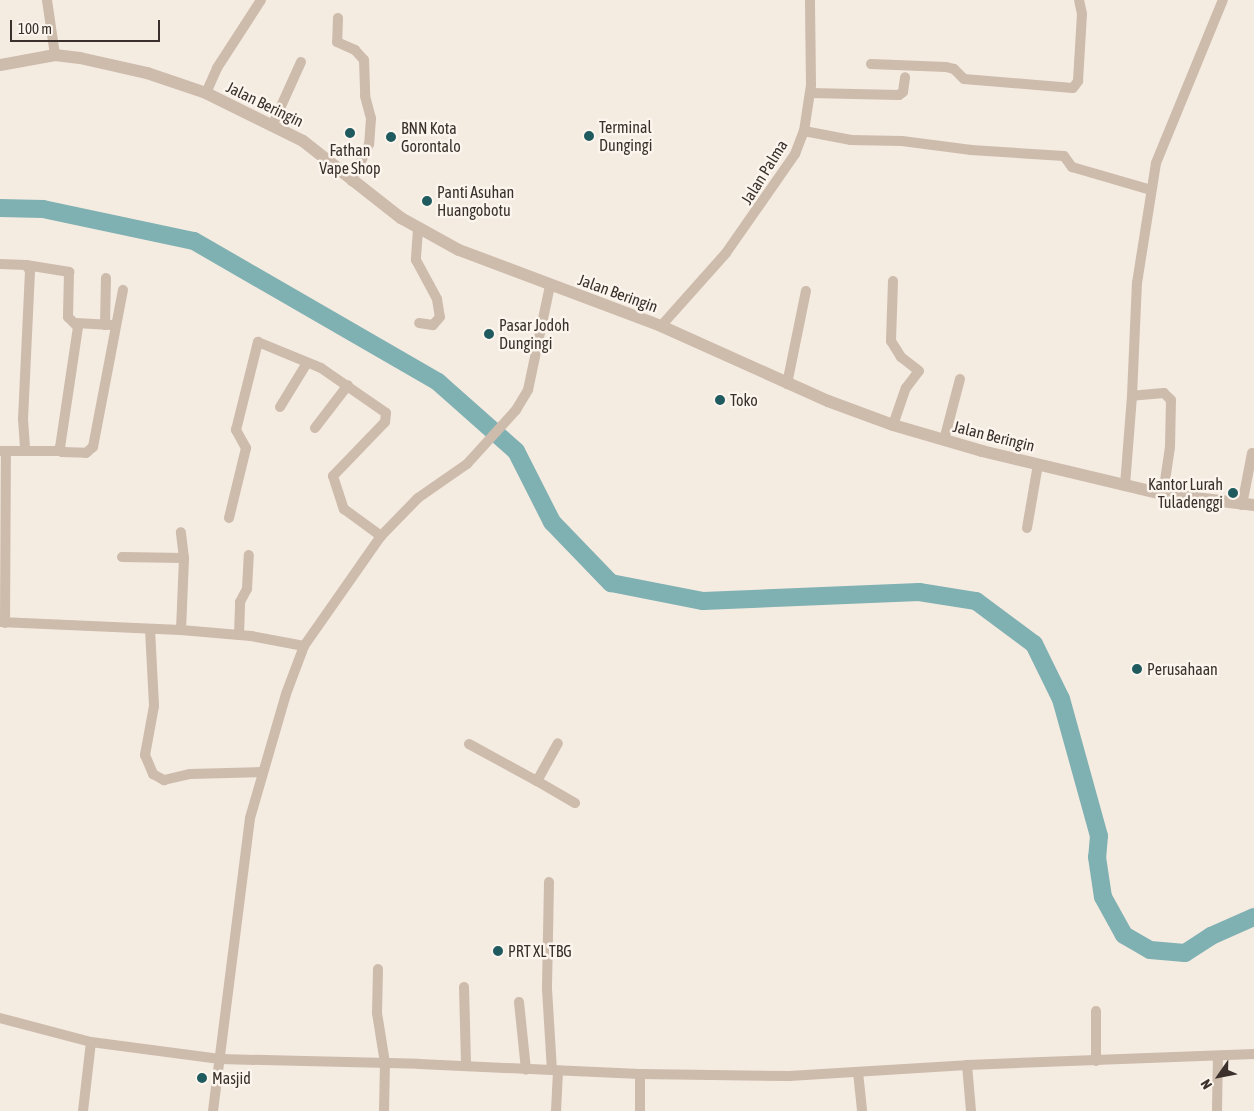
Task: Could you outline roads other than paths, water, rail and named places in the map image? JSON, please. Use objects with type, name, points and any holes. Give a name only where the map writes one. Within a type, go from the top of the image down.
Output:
[{"type":"street","points":[[47,0],[55,55]]},
{"type":"street","points":[[206,93],[217,68],[261,0]]},
{"type":"street","name":"Jalan Palma","points":[[660,326],[749,224],[781,179],[804,131],[810,93],[810,0]]},
{"type":"street","points":[[871,64],[946,67],[954,69],[964,79],[1073,88],[1078,81],[1082,23],[1082,6],[1079,0]]},
{"type":"street","points":[[1125,485],[1132,396],[1137,283],[1156,163],[1223,0]]},
{"type":"street","points":[[338,18],[337,42],[355,50],[364,60],[365,96],[370,118],[369,144],[352,180]]},
{"type":"street","name":"Jalan Beringin","points":[[0,65],[55,55],[123,67],[206,93],[274,124],[303,141],[418,229],[459,250],[660,326],[787,384],[893,425],[944,440],[1163,494],[1248,505]]},
{"type":"street","points":[[274,124],[301,62]]},
{"type":"street","points":[[810,93],[899,95],[903,92],[905,77]]},
{"type":"street","points":[[804,131],[851,140],[902,141],[970,150],[1064,156],[1072,167],[1151,190]]},
{"type":"street","points":[[418,229],[414,254],[437,299],[440,317],[433,325],[419,324]]},
{"type":"street","points":[[0,264],[68,270],[68,317],[76,323],[118,325]]},
{"type":"street","points":[[26,265],[30,271],[23,419],[26,451]]},
{"type":"street","points":[[105,325],[106,278]]},
{"type":"street","points":[[893,281],[891,341],[901,357],[919,371],[906,388],[893,425]]},
{"type":"street","points":[[213,1111],[250,818],[304,646],[381,536],[418,498],[467,464],[516,410],[528,390],[550,286]]},
{"type":"street","points":[[123,290],[118,325],[93,447],[86,453],[61,451],[3,452],[2,622],[181,630],[239,635],[304,646]]},
{"type":"street","points":[[787,384],[806,291]]},
{"type":"street","points":[[61,451],[78,327],[76,323]]},
{"type":"street","points":[[229,518],[246,448],[236,430],[258,342],[348,385],[386,413],[385,422],[333,476],[344,510],[381,536]]},
{"type":"street","points":[[280,407],[307,364]]},
{"type":"street","points":[[944,440],[960,379]]},
{"type":"street","points":[[315,428],[348,385]]},
{"type":"street","points":[[1132,396],[1164,393],[1171,400],[1170,447],[1163,494]]},
{"type":"street","points":[[1248,505],[1252,453]]},
{"type":"street","points":[[1028,528],[1038,464]]},
{"type":"street","points":[[181,532],[184,558],[181,630]]},
{"type":"street","points":[[239,635],[240,602],[247,589],[249,555]]},
{"type":"street","points":[[122,557],[184,558]]},
{"type":"street","points":[[150,630],[154,706],[145,755],[153,774],[164,780],[190,774],[263,772]]},
{"type":"street","points":[[537,781],[558,743]]},
{"type":"street","points":[[469,744],[575,803]]},
{"type":"street","points":[[549,882],[546,989],[555,1070],[556,1111]]},
{"type":"street","points":[[378,969],[377,1013],[385,1063],[384,1111]]},
{"type":"street","points":[[464,987],[466,1066]]},
{"type":"street","points":[[519,1002],[526,1070]]},
{"type":"street","points":[[1096,1011],[1093,1027],[1096,1061]]},
{"type":"street","points":[[0,1018],[91,1042],[220,1059],[385,1063],[640,1074],[789,1076],[967,1065],[1254,1054]]},
{"type":"street","points":[[83,1111],[91,1042]]},
{"type":"street","points":[[1218,1056],[1218,1111]]},
{"type":"street","points":[[967,1065],[970,1111]]},
{"type":"street","points":[[858,1072],[862,1111]]},
{"type":"street","points":[[640,1074],[640,1111]]},
{"type":"waterway","points":[[0,208],[43,209],[194,241],[438,382],[516,451],[552,522],[611,583],[703,601],[919,592],[976,601],[1034,644],[1061,699],[1099,836],[1097,857],[1103,897],[1124,935],[1150,950],[1185,953],[1211,936],[1254,917]]},
{"type":"place","name":"Fathan Vape Shop","points":[[350,133]]},
{"type":"place","name":"Terminal Dungingi","points":[[589,136]]},
{"type":"place","name":"BNN Kota Gorontalo","points":[[391,137]]},
{"type":"place","name":"Panti Asuhan Huangobotu","points":[[427,201]]},
{"type":"place","name":"Pasar Jodoh Dungingi","points":[[489,334]]},
{"type":"place","name":"Toko","points":[[720,400]]},
{"type":"place","name":"Kantor Lurah Tuladenggi","points":[[1233,493]]},
{"type":"place","name":"Perusahaan","points":[[1137,669]]},
{"type":"place","name":"PRT XL TBG","points":[[498,951]]},
{"type":"place","name":"Masjid","points":[[202,1078]]}]
